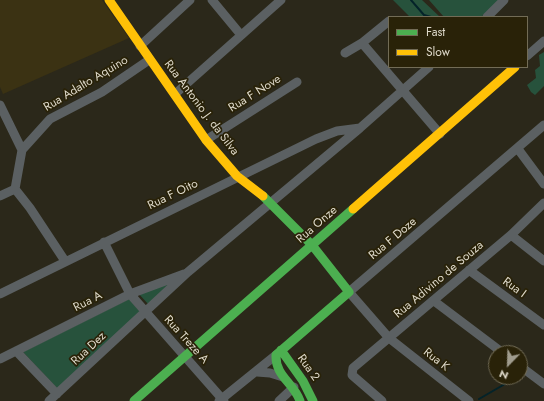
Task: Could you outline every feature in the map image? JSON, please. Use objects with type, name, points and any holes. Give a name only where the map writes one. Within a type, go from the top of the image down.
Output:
[{"type":"street","name":"Rua Antonio J. da Silva","points":[[109,0],[149,60],[175,94],[206,140],[237,176],[271,203],[312,245],[349,292]]},
{"type":"street","points":[[140,46],[190,0]]},
{"type":"street","points":[[212,0],[241,36]]},
{"type":"street","points":[[175,94],[281,0]]},
{"type":"street","points":[[488,16],[504,0]]},
{"type":"street","points":[[345,53],[362,43],[388,22]]},
{"type":"street","points":[[528,55],[544,41]]},
{"type":"street","points":[[362,43],[440,134]]},
{"type":"street","name":"Rua Adalto Aquino","points":[[22,150],[50,119],[102,92],[149,60]]},
{"type":"street","name":"Rua Dez","points":[[49,401],[188,272],[360,128],[428,68]]},
{"type":"street","name":"Rua Onze","points":[[134,401],[514,68]]},
{"type":"street","name":"Rua F Nove","points":[[206,140],[297,82]]},
{"type":"street","points":[[0,105],[22,150],[15,189],[30,208],[65,261]]},
{"type":"street","name":"Rua F Doze","points":[[222,400],[257,372],[518,149],[544,125]]},
{"type":"street","name":"Rua F Oito","points":[[0,294],[237,176],[337,131],[360,128]]},
{"type":"street","points":[[518,149],[544,184]]},
{"type":"street","points":[[0,196],[15,189]]},
{"type":"street","name":"Rua Adivino de Souza","points":[[382,401],[352,376],[353,368],[511,235],[544,203]]},
{"type":"street","points":[[511,235],[544,261]]},
{"type":"street","name":"Rua Treze A","points":[[104,242],[130,294],[222,400]]},
{"type":"street","name":"Rua I","points":[[469,270],[544,325]]},
{"type":"street","name":"Rua A","points":[[2,360],[16,351],[130,294],[188,272]]},
{"type":"street","name":"Rua K","points":[[349,292],[389,338],[469,401]]},
{"type":"street","points":[[434,301],[492,345]]},
{"type":"street","points":[[16,351],[57,394]]},
{"type":"street","name":"Rua 2","points":[[279,352],[276,365],[278,372],[294,387],[300,401]]},
{"type":"street","name":"Rua 2","points":[[279,352],[307,387],[313,401]]},
{"type":"street","name":"Rua 2","points":[[257,372],[270,373],[283,378]]},
{"type":"street","points":[[528,372],[544,384]]},
{"type":"street","points":[[279,401],[294,387]]},
{"type":"shaded area","points":[[0,0],[102,0],[129,38],[3,94],[0,87]]},
{"type":"green space","points":[[393,0],[422,0],[439,16],[409,16]]},
{"type":"green space","points":[[429,0],[500,0],[482,16],[443,16]]},
{"type":"green space","points":[[544,52],[544,86],[535,95],[531,92],[527,85],[536,78],[535,70],[540,66],[539,55]]},
{"type":"green space","points":[[184,275],[149,305],[138,293]]},
{"type":"green space","points":[[129,299],[141,313],[58,389],[23,352]]},
{"type":"waterway","points":[[411,0],[424,15],[428,16]]},
{"type":"waterway","points":[[479,399],[503,385]]},
{"type":"traffic: fast","points":[[263,196],[312,245],[349,292],[276,355],[278,369],[294,389],[300,401]]},
{"type":"traffic: fast","points":[[134,401],[353,209]]},
{"type":"traffic: fast","points":[[281,350],[303,381],[313,401]]},
{"type":"traffic: slow","points":[[109,0],[206,140],[237,176],[263,196]]},
{"type":"traffic: slow","points":[[353,209],[514,68]]}]
